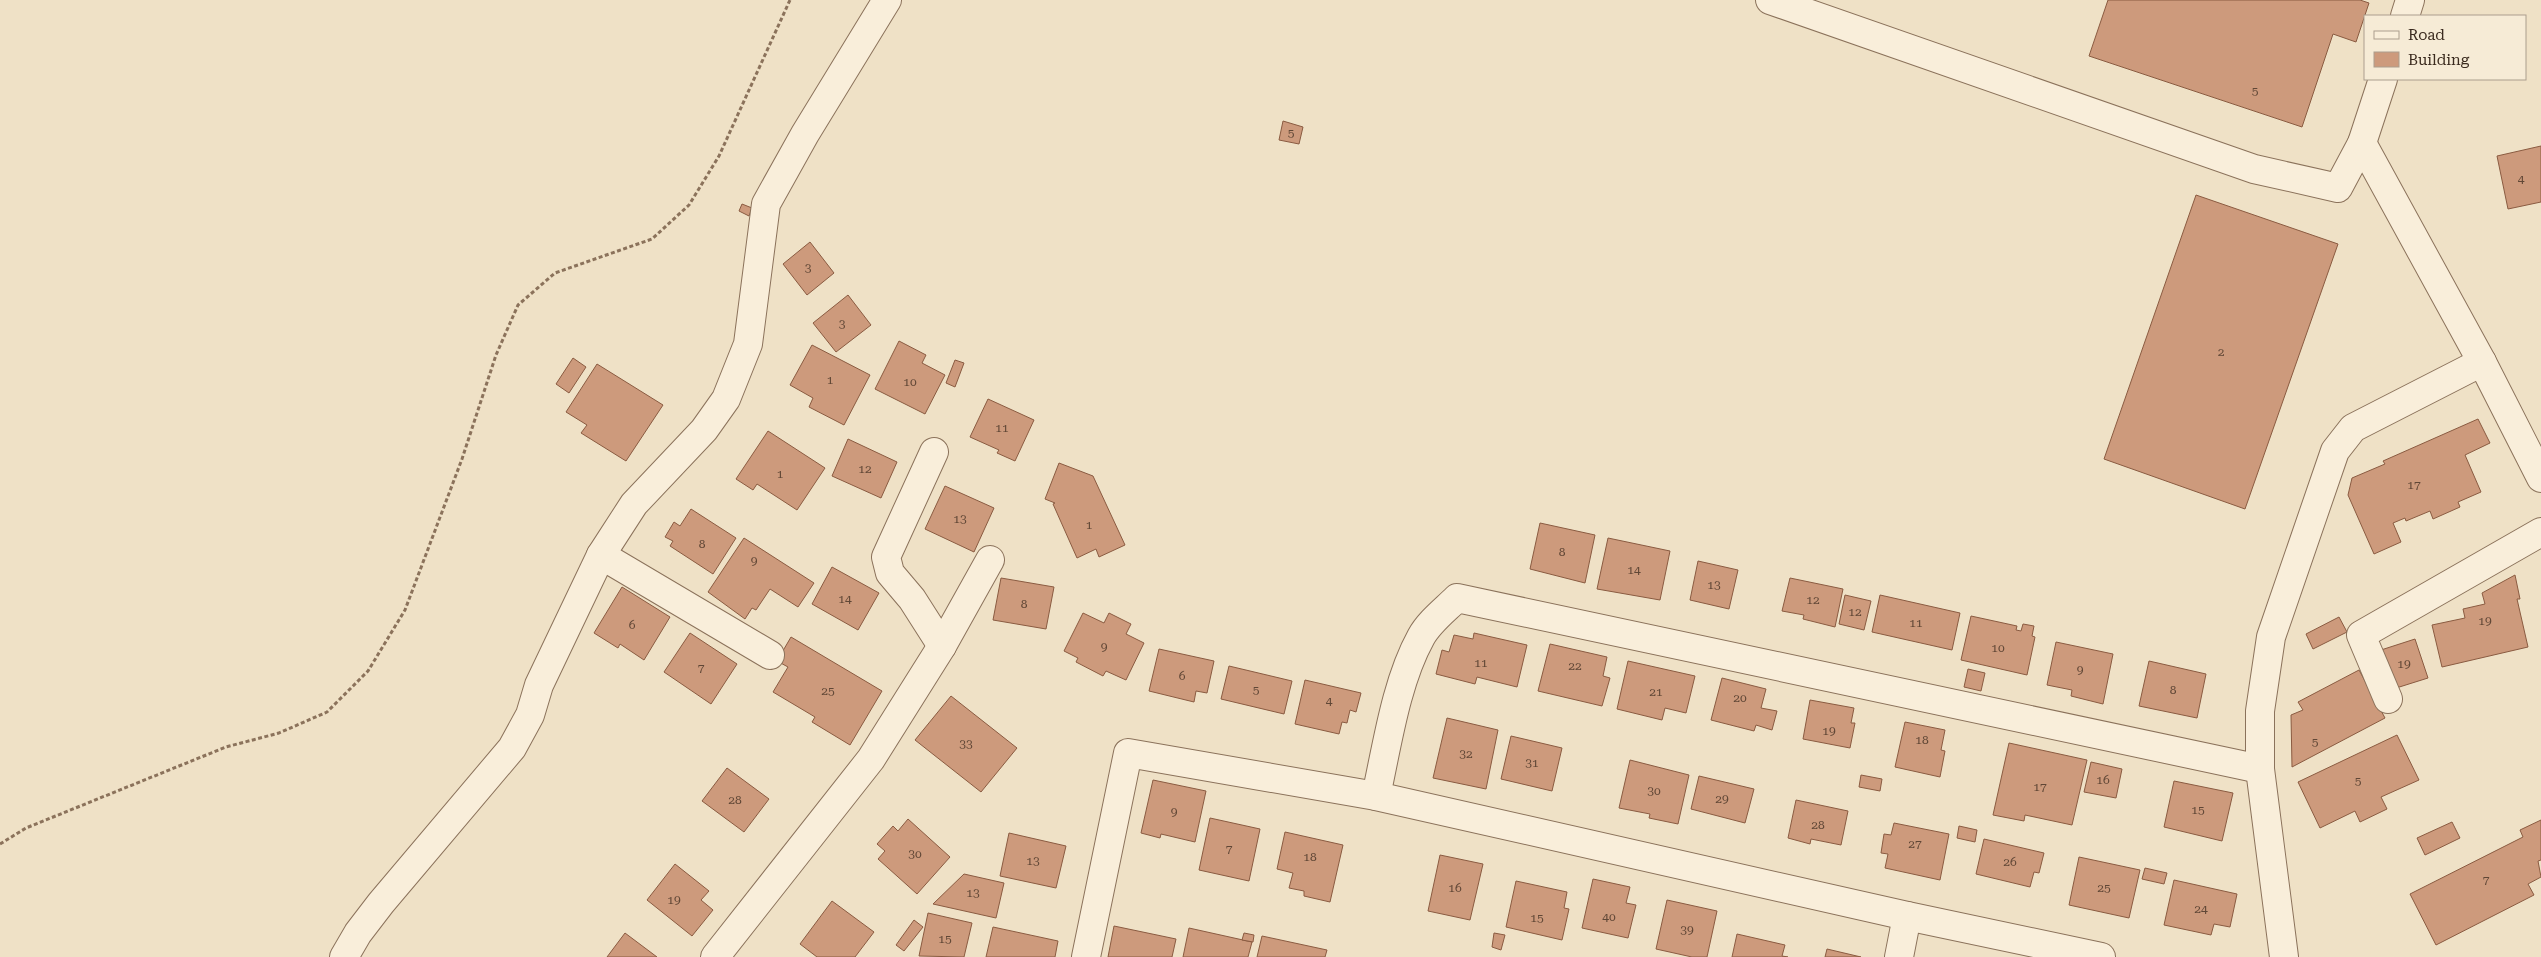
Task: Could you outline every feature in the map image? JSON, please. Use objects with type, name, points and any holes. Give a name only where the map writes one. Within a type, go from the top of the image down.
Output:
[{"type":"street","points":[[344,957],[358,933],[381,903],[512,748],[530,715],[539,685],[601,555],[634,504],[704,430],[726,399],[748,344],[766,204],[805,134],[887,0]]},
{"type":"street","points":[[1770,0],[2254,169],[2338,188],[2362,144],[2384,80]]},
{"type":"street","points":[[2405,15],[2410,0]]},
{"type":"street","points":[[2362,144],[2482,362],[2541,478]]},
{"type":"street","points":[[2284,957],[2260,769],[2260,710],[2272,637],[2335,451],[2353,428],[2482,362]]},
{"type":"street","points":[[934,452],[886,557],[890,573],[912,598],[942,646]]},
{"type":"street","points":[[2388,699],[2361,635],[2541,532]]},
{"type":"street","points":[[601,555],[770,655]]},
{"type":"street","points":[[715,957],[871,759],[942,646],[990,560]]},
{"type":"street","points":[[1376,796],[1399,692],[1421,637],[1438,616],[1457,598],[2260,769]]},
{"type":"street","points":[[1086,957],[1128,753],[1376,796],[1907,916],[2101,957]]},
{"type":"street","points":[[1899,957],[1907,916]]},
{"type":"path","points":[[0,844],[26,828],[226,747],[278,733],[327,712],[368,671],[405,610],[462,459],[496,354],[518,305],[555,273],[652,239],[689,205],[719,156],[790,0]]},
{"type":"building","points":[[2108,0],[2360,0],[2369,3],[2356,42],[2333,34],[2302,127],[2089,56]]},
{"type":"building","points":[[1283,121],[1303,127],[1299,144],[1279,140]]},
{"type":"building","points":[[2541,146],[2541,202],[2508,209],[2497,156]]},
{"type":"building","points":[[2196,195],[2338,244],[2245,509],[2104,459]]},
{"type":"building","points":[[742,204],[752,208],[749,216],[739,211]]},
{"type":"building","points":[[810,242],[834,273],[807,295],[783,264]]},
{"type":"building","points":[[848,295],[871,325],[836,352],[813,323]]},
{"type":"building","points":[[899,341],[926,355],[922,363],[945,375],[925,414],[875,389]]},
{"type":"building","points":[[812,345],[870,375],[844,425],[809,407],[813,398],[790,385]]},
{"type":"building","points":[[573,358],[586,367],[569,393],[556,384]]},
{"type":"building","points":[[955,360],[964,363],[955,387],[946,383]]},
{"type":"building","points":[[597,364],[663,405],[626,461],[581,433],[587,425],[566,412]]},
{"type":"building","points":[[988,399],[1034,420],[1015,461],[997,453],[999,450],[970,437]]},
{"type":"building","points":[[2478,419],[2490,443],[2465,455],[2481,492],[2458,502],[2460,507],[2433,519],[2430,511],[2406,521],[2405,518],[2393,523],[2401,542],[2374,554],[2348,495],[2352,478],[2385,464],[2383,461]]},
{"type":"building","points":[[768,431],[825,468],[797,510],[757,484],[753,490],[736,479]]},
{"type":"building","points":[[848,439],[897,462],[881,498],[832,476]]},
{"type":"building","points":[[1059,463],[1093,476],[1125,545],[1099,557],[1096,549],[1077,558],[1053,504],[1055,503],[1045,499]]},
{"type":"building","points":[[945,486],[994,508],[974,552],[925,529]]},
{"type":"building","points":[[691,509],[736,538],[713,574],[670,546],[673,541],[665,537],[674,522],[680,526]]},
{"type":"building","points":[[1540,523],[1595,535],[1585,583],[1530,569]]},
{"type":"building","points":[[744,538],[814,583],[798,607],[770,589],[756,610],[752,608],[745,619],[708,592]]},
{"type":"building","points":[[1608,538],[1670,551],[1660,600],[1597,589]]},
{"type":"building","points":[[1698,561],[1738,570],[1729,609],[1690,600]]},
{"type":"building","points":[[832,567],[879,593],[858,630],[812,604]]},
{"type":"building","points":[[2515,575],[2520,599],[2517,599],[2528,647],[2442,667],[2432,625],[2465,618],[2463,609],[2485,604],[2482,593]]},
{"type":"building","points":[[1001,578],[1054,587],[1046,629],[993,620]]},
{"type":"building","points":[[1790,578],[1843,589],[1835,627],[1803,619],[1804,615],[1782,611]]},
{"type":"building","points":[[622,587],[670,617],[644,660],[620,644],[618,648],[594,633]]},
{"type":"building","points":[[1845,595],[1871,601],[1864,630],[1839,624]]},
{"type":"building","points":[[1880,595],[1960,613],[1952,650],[1872,632]]},
{"type":"building","points":[[1083,613],[1104,623],[1109,613],[1131,624],[1126,634],[1144,643],[1126,680],[1106,671],[1103,676],[1076,662],[1078,658],[1064,651]]},
{"type":"building","points":[[1971,616],[2017,626],[2016,630],[2021,631],[2023,624],[2034,626],[2032,636],[2035,637],[2027,675],[1961,660]]},
{"type":"building","points":[[2339,617],[2347,632],[2313,649],[2306,634]]},
{"type":"building","points":[[690,633],[737,664],[711,704],[664,672]]},
{"type":"building","points":[[1474,633],[1527,645],[1517,687],[1477,677],[1475,684],[1436,674],[1442,650],[1449,652],[1454,635],[1473,639]]},
{"type":"building","points":[[791,637],[882,691],[850,745],[812,722],[815,717],[773,692],[788,667],[777,661]]},
{"type":"building","points":[[2415,639],[2428,678],[2393,689],[2381,650]]},
{"type":"building","points":[[2056,642],[2113,654],[2103,704],[2071,696],[2072,690],[2047,685]]},
{"type":"building","points":[[1550,644],[1607,657],[1603,676],[1610,678],[1602,706],[1538,691]]},
{"type":"building","points":[[1159,649],[1214,661],[1207,693],[1196,691],[1194,702],[1149,691]]},
{"type":"building","points":[[1628,661],[1695,676],[1686,713],[1665,708],[1662,720],[1617,709]]},
{"type":"building","points":[[2149,661],[2206,674],[2197,718],[2139,706]]},
{"type":"building","points":[[1229,666],[1292,681],[1284,714],[1221,699]]},
{"type":"building","points":[[1968,669],[1985,673],[1981,691],[1964,687]]},
{"type":"building","points":[[2359,670],[2385,718],[2292,767],[2291,715],[2303,710],[2298,702]]},
{"type":"building","points":[[1722,678],[1766,689],[1761,708],[1777,711],[1772,730],[1756,725],[1754,731],[1711,720]]},
{"type":"building","points":[[1305,680],[1361,693],[1356,712],[1350,710],[1347,723],[1342,722],[1339,734],[1295,724]]},
{"type":"building","points":[[951,696],[1017,748],[981,792],[915,740]]},
{"type":"building","points":[[1810,700],[1854,708],[1851,723],[1855,723],[1850,748],[1803,739]]},
{"type":"building","points":[[1447,718],[1498,730],[1486,789],[1433,778]]},
{"type":"building","points":[[1905,722],[1945,730],[1941,750],[1945,751],[1940,777],[1895,767]]},
{"type":"building","points":[[2397,735],[2419,780],[2381,797],[2387,809],[2360,822],[2355,811],[2320,828],[2298,782]]},
{"type":"building","points":[[1511,736],[1562,748],[1552,791],[1501,779]]},
{"type":"building","points":[[2009,743],[2087,760],[2072,825],[2025,815],[2024,821],[1993,815]]},
{"type":"building","points":[[1630,760],[1689,775],[1678,824],[1649,818],[1650,814],[1619,808]]},
{"type":"building","points":[[2091,762],[2122,769],[2116,798],[2084,792]]},
{"type":"building","points":[[727,768],[769,799],[744,832],[702,801]]},
{"type":"building","points":[[1861,775],[1882,779],[1880,791],[1859,787]]},
{"type":"building","points":[[1699,776],[1754,789],[1745,823],[1691,809]]},
{"type":"building","points":[[1153,780],[1206,791],[1195,842],[1161,834],[1160,838],[1141,833]]},
{"type":"building","points":[[2174,781],[2233,793],[2222,841],[2164,827]]},
{"type":"building","points":[[1796,800],[1848,811],[1841,845],[1811,839],[1810,844],[1788,838]]},
{"type":"building","points":[[1210,818],[1260,829],[1249,881],[1199,870]]},
{"type":"building","points":[[908,819],[950,857],[917,894],[878,859],[885,851],[877,844],[893,826],[898,831]]},
{"type":"building","points":[[2541,820],[2541,860],[2538,861],[2541,877],[2528,884],[2534,895],[2436,945],[2410,894],[2523,837],[2520,830]]},
{"type":"building","points":[[2452,822],[2460,838],[2425,855],[2417,838]]},
{"type":"building","points":[[1894,823],[1949,834],[1940,880],[1885,868],[1888,854],[1881,853],[1884,834],[1891,835]]},
{"type":"building","points":[[1959,826],[1977,830],[1975,842],[1957,838]]},
{"type":"building","points":[[1285,832],[1343,845],[1330,902],[1304,896],[1304,891],[1289,888],[1293,873],[1277,869]]},
{"type":"building","points":[[1009,833],[1066,846],[1056,888],[1000,876]]},
{"type":"building","points":[[1984,839],[2044,853],[2039,873],[2034,872],[2030,887],[1976,874]]},
{"type":"building","points":[[1440,855],[1483,864],[1470,920],[1428,911]]},
{"type":"building","points":[[2079,857],[2140,870],[2129,918],[2069,905]]},
{"type":"building","points":[[675,864],[709,891],[701,900],[713,910],[692,936],[647,900]]},
{"type":"building","points":[[2145,868],[2167,873],[2164,884],[2142,879]]},
{"type":"building","points":[[964,874],[1004,883],[996,918],[933,904]]},
{"type":"building","points":[[1593,879],[1630,887],[1626,903],[1636,905],[1628,938],[1582,928]]},
{"type":"building","points":[[2174,880],[2237,894],[2230,927],[2214,924],[2211,935],[2164,925]]},
{"type":"building","points":[[1516,881],[1567,892],[1564,908],[1569,909],[1562,940],[1506,927]]},
{"type":"building","points":[[1667,900],[1717,911],[1707,957],[1692,957],[1656,949]]},
{"type":"building","points":[[832,901],[874,932],[855,957],[817,957],[800,944]]},
{"type":"building","points":[[928,913],[972,923],[964,957],[919,956]]},
{"type":"building","points":[[914,920],[923,927],[904,951],[896,945]]},
{"type":"building","points":[[1114,926],[1176,939],[1172,957],[1108,957]]},
{"type":"building","points":[[993,927],[1058,941],[1055,957],[986,957]]},
{"type":"building","points":[[1189,928],[1252,942],[1248,957],[1183,957]]},
{"type":"building","points":[[625,933],[657,957],[607,957]]},
{"type":"building","points":[[1244,933],[1254,935],[1253,942],[1242,940]]},
{"type":"building","points":[[1494,933],[1505,935],[1501,950],[1492,947]]},
{"type":"building","points":[[1737,934],[1785,945],[1782,956],[1788,957],[1732,957]]},
{"type":"building","points":[[1262,936],[1327,950],[1325,957],[1257,957]]},
{"type":"building","points":[[1827,949],[1861,957],[1825,957]]}]
